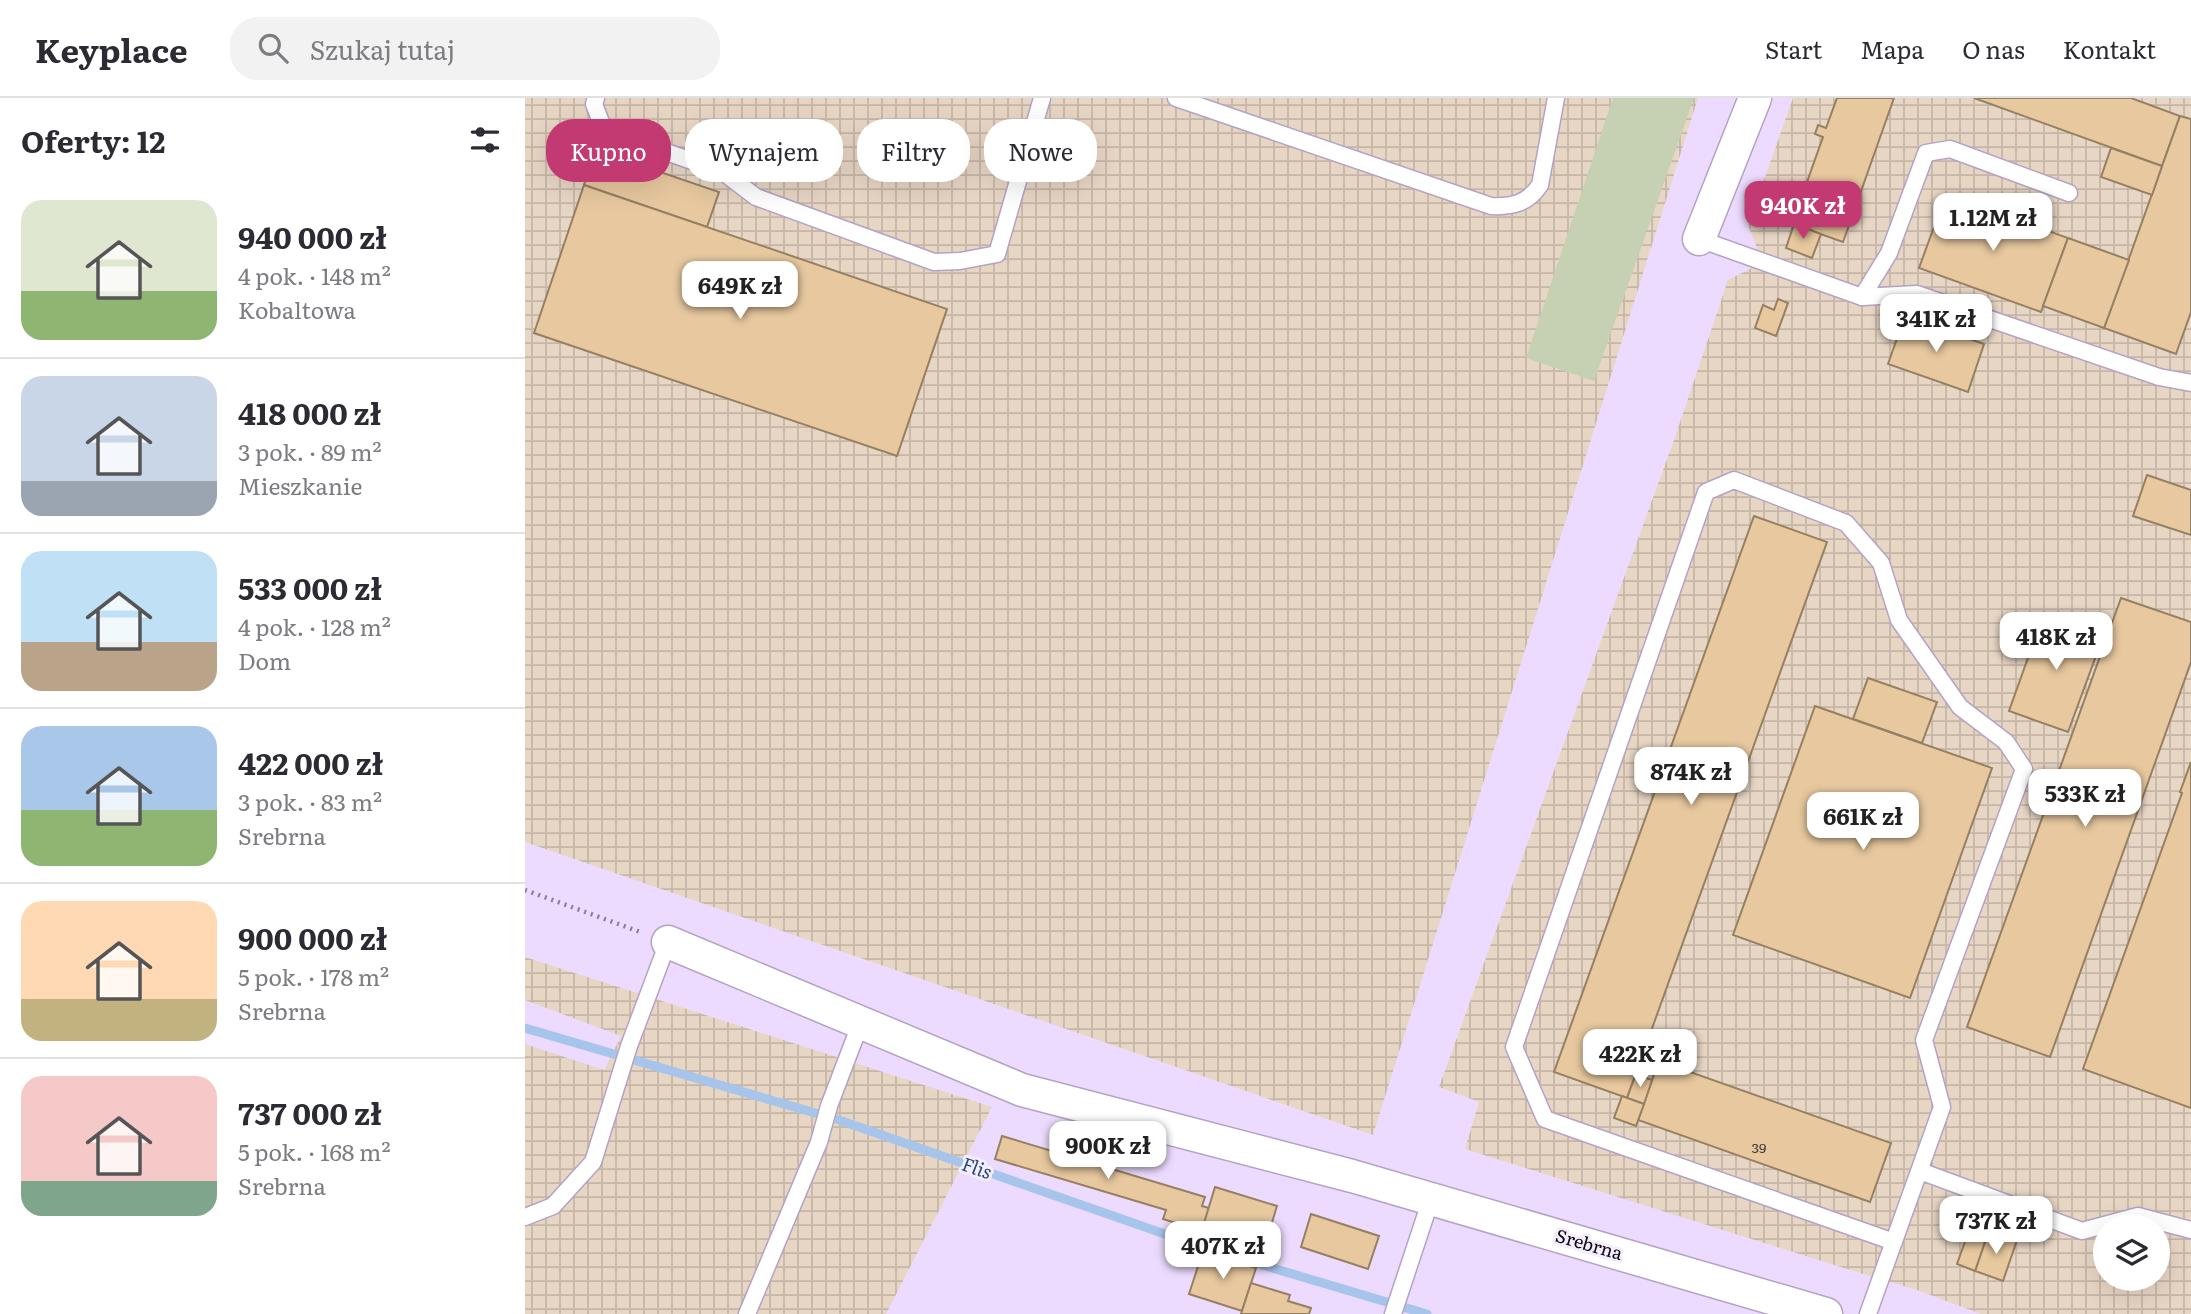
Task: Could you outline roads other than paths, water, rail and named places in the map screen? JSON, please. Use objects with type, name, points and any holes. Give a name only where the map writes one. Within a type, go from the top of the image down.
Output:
[{"type":"street","points":[[1699,239],[1755,98]]},
{"type":"street","name":"Srebrna","points":[[668,942],[1022,1090],[1352,1176],[1826,1314]]},
{"type":"lane","points":[[596,98],[594,104],[604,130],[723,172],[756,197],[934,262],[960,261],[997,254],[1042,98]]},
{"type":"lane","points":[[1176,98],[1491,206],[1506,206],[1532,197],[1540,185],[1556,98]]},
{"type":"lane","points":[[1863,298],[1889,253],[1926,153],[1950,149],[2070,193]]},
{"type":"lane","points":[[1699,239],[1863,298],[1917,294],[2159,377],[2191,383]]},
{"type":"lane","points":[[1868,1314],[1943,1107],[1924,1040],[2024,769],[2006,742],[1961,707],[1899,620],[1881,563],[1846,523],[1734,480],[1706,492],[1514,1046],[1545,1119],[1894,1242]]},
{"type":"lane","points":[[525,1217],[552,1206],[593,1162],[629,1046],[668,942]]},
{"type":"lane","points":[[747,1314],[821,1135],[828,1105],[862,1022]]},
{"type":"lane","points":[[1920,1171],[2082,1231],[2138,1216],[2191,1230]]},
{"type":"lane","points":[[1393,1314],[1431,1199]]},
{"type":"waterway","name":"Flis","points":[[525,1028],[839,1120],[1202,1247],[1427,1314]]}]
